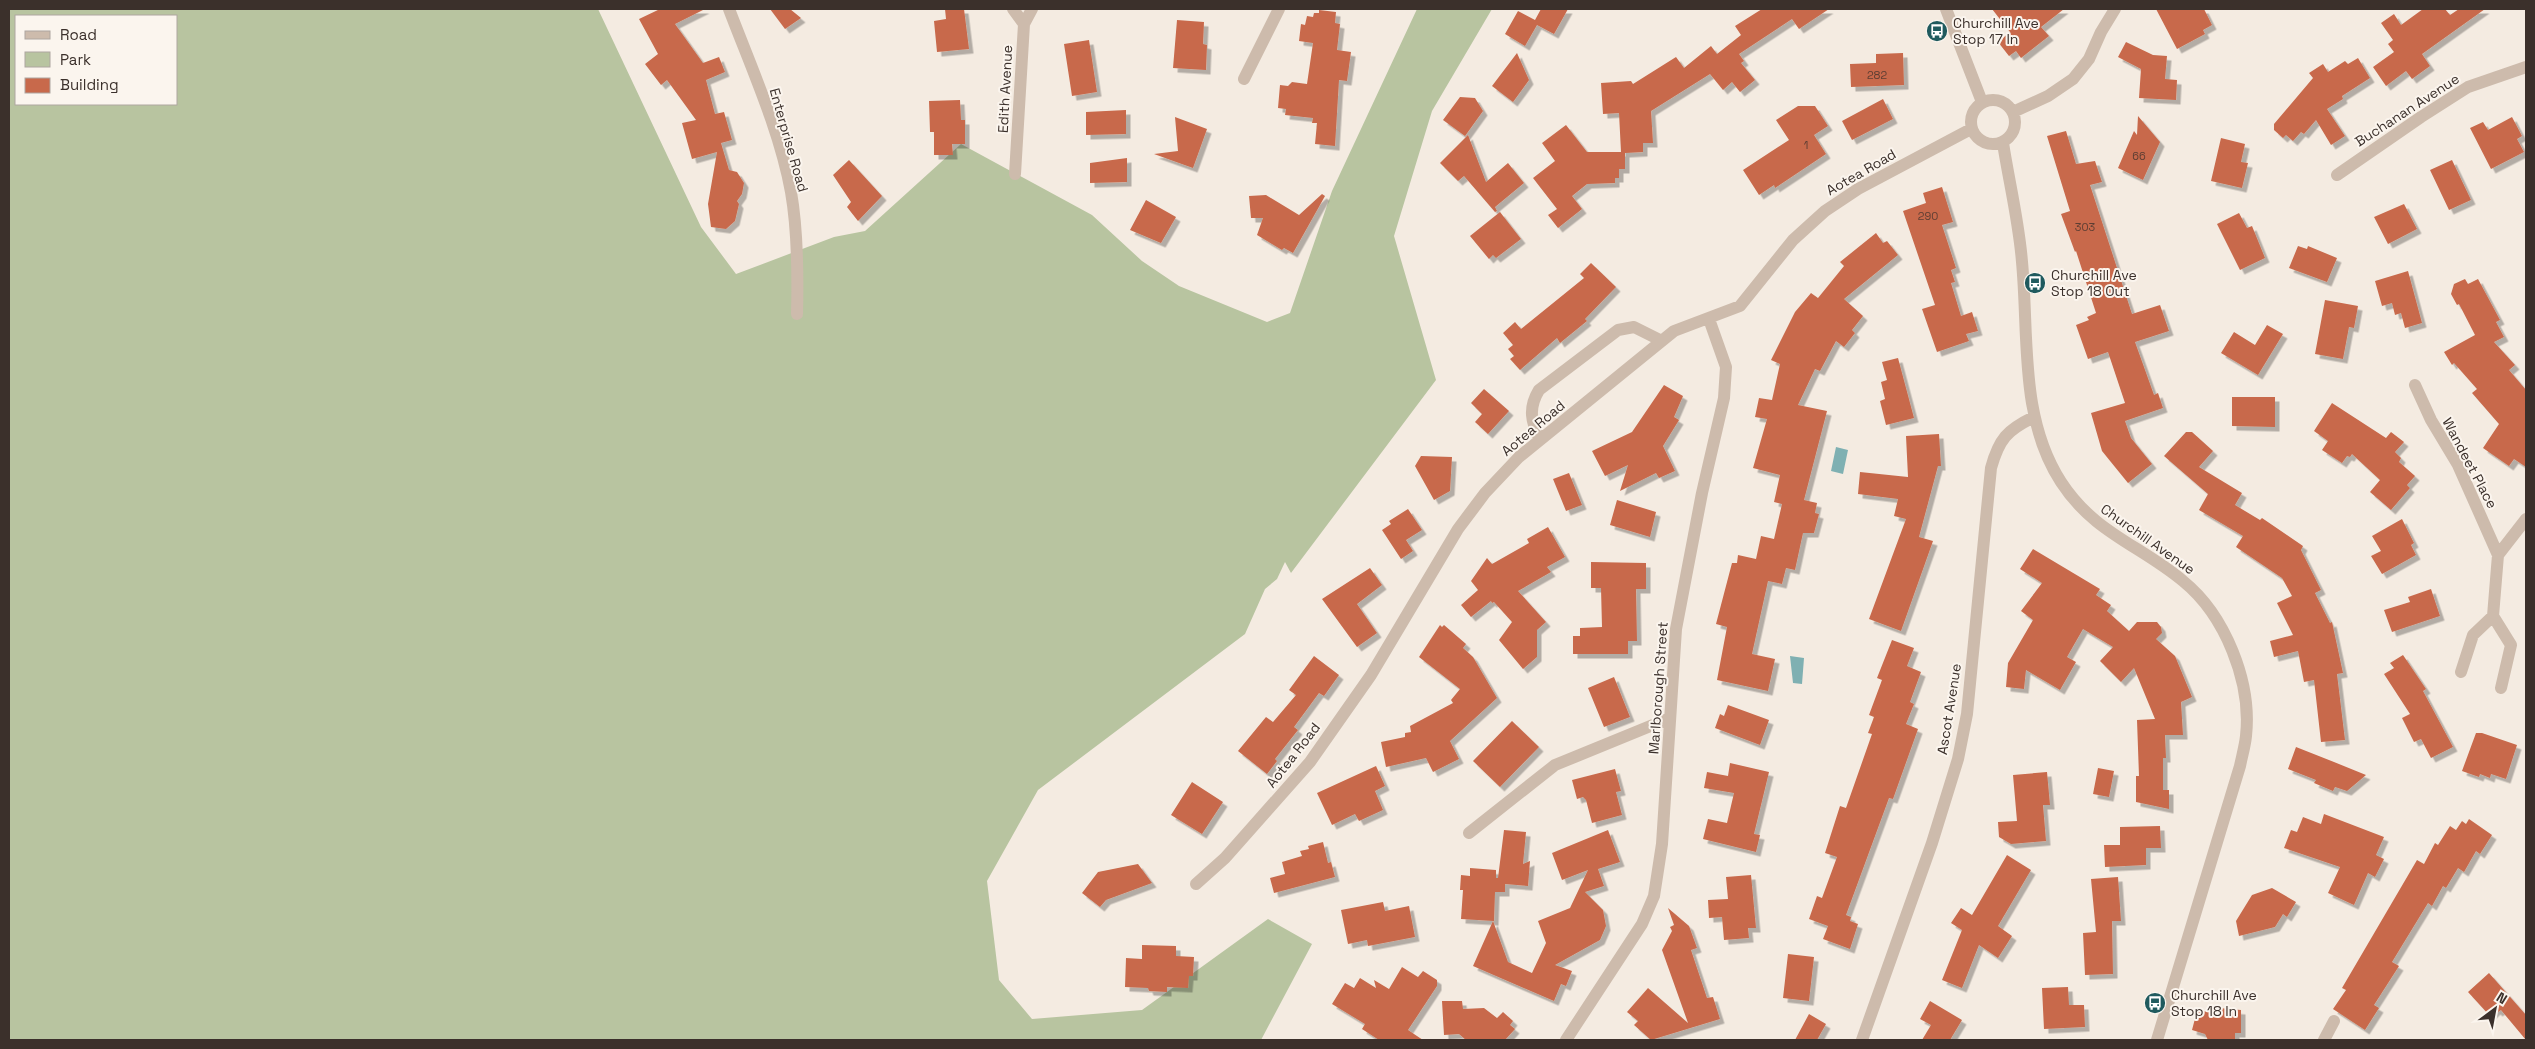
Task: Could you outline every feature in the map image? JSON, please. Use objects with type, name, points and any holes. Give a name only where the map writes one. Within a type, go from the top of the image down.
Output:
[{"type":"street","name":"Enterprise Road","points":[[729,9],[776,138],[791,192],[798,270],[797,314]]},
{"type":"street","points":[[1013,9],[1024,24]]},
{"type":"street","name":"Edith Avenue","points":[[1015,174],[1024,24],[1032,9]]},
{"type":"street","points":[[1244,79],[1279,9]]},
{"type":"street","points":[[1946,9],[1982,102]]},
{"type":"street","points":[[2014,112],[2048,96],[2073,79],[2089,59],[2100,32],[2115,9]]},
{"type":"street","name":"Buchanan Avenue","points":[[2337,176],[2421,116],[2468,87],[2526,68]]},
{"type":"street","points":[[1997,100],[2004,102],[2014,112],[2016,119],[2013,133],[2003,143],[1988,144],[1981,141],[1972,129],[1972,113],[1982,102],[1997,100]]},
{"type":"street","name":"Aotea Road","points":[[1196,884],[1225,858],[1310,762],[1371,674],[1458,528],[1485,493],[1519,457],[1674,331],[1740,306],[1793,240],[1825,210],[1858,189],[1972,129]]},
{"type":"street","name":"Churchill Avenue","points":[[2003,143],[2022,261],[2029,387],[2034,417],[2046,453],[2061,482],[2095,522],[2183,580],[2212,612],[2234,650],[2243,686],[2246,735],[2240,766],[2157,1040]]},
{"type":"street","name":"Marlborough Street","points":[[1566,1040],[1642,924],[1654,896],[1662,844],[1676,629],[1702,493],[1724,398],[1726,367],[1709,319]]},
{"type":"street","points":[[1540,440],[1533,426],[1531,413],[1532,401],[1539,390],[1618,330],[1634,327],[1662,341]]},
{"type":"street","name":"Wandeet Place","points":[[2415,385],[2431,420],[2458,465],[2498,555],[2492,616]]},
{"type":"street","name":"Ascot Avenue","points":[[1862,1040],[1932,843],[1961,744],[1966,714],[1991,468],[1997,449],[2005,435],[2018,425],[2034,417]]},
{"type":"street","points":[[2498,555],[2526,519]]},
{"type":"street","points":[[2462,672],[2473,635],[2492,616],[2511,645],[2501,688]]},
{"type":"street","points":[[1469,834],[1554,765],[1670,718]]},
{"type":"street","points":[[2324,1040],[2334,1021]]},
{"type":"green space","points":[[9,9],[598,9],[701,227],[736,274],[834,237],[865,231],[961,144],[1092,215],[1142,261],[1179,286],[1267,322],[1290,313],[1332,191],[1417,9],[1492,9],[1432,111],[1394,236],[1436,380],[1291,573],[1285,562],[1277,579],[1265,589],[1245,634],[1038,790],[987,881],[999,980],[1032,1019],[1142,1010],[1268,919],[1312,944],[1261,1040],[9,1040]]},
{"type":"water","points":[[1836,447],[1848,450],[1843,474],[1831,471]]},
{"type":"water","points":[[1790,656],[1804,658],[1802,684],[1793,683]]},
{"type":"building","points":[[660,9],[705,9],[675,24],[703,63],[719,57],[725,72],[706,80],[715,114],[724,112],[732,140],[721,143],[729,170],[737,172],[744,183],[742,194],[737,201],[739,204],[735,221],[726,229],[711,227],[708,204],[717,152],[692,159],[682,123],[696,120],[667,80],[661,85],[645,64],[658,54],[639,19]]},
{"type":"building","points":[[770,9],[790,9],[801,18],[785,29]]},
{"type":"building","points":[[945,9],[964,9],[969,49],[937,52],[934,21],[946,19]]},
{"type":"building","points":[[1541,9],[1568,9],[1554,34],[1537,25],[1525,46],[1505,34],[1518,11],[1535,20]]},
{"type":"building","points":[[1762,9],[1829,9],[1799,29],[1792,19],[1739,54],[1744,61],[1741,63],[1755,80],[1740,92],[1732,82],[1723,90],[1710,74],[1651,111],[1653,143],[1643,143],[1643,152],[1625,153],[1625,169],[1619,169],[1619,178],[1615,178],[1615,183],[1587,184],[1572,196],[1582,209],[1558,228],[1548,215],[1557,209],[1533,178],[1555,161],[1542,143],[1566,125],[1587,152],[1621,152],[1619,113],[1603,114],[1601,83],[1631,81],[1633,84],[1676,57],[1684,68],[1711,46],[1717,54],[1741,35],[1735,26]]},
{"type":"building","points":[[1992,9],[2064,9],[2041,27],[2049,36],[2021,58],[2016,51],[2009,56],[1998,42],[2010,32]]},
{"type":"building","points":[[2156,9],[2204,9],[2212,25],[2203,30],[2205,34],[2177,49]]},
{"type":"building","points":[[2423,9],[2445,9],[2450,15],[2459,9],[2485,9],[2422,54],[2430,66],[2412,79],[2406,71],[2386,86],[2373,67],[2394,52],[2388,44],[2393,40],[2381,23],[2394,14],[2401,25]]},
{"type":"building","points":[[1319,10],[1336,12],[1335,23],[1340,24],[1337,50],[1351,52],[1347,81],[1339,80],[1335,146],[1315,144],[1317,123],[1312,123],[1313,118],[1285,115],[1286,109],[1278,108],[1280,85],[1288,86],[1292,82],[1307,84],[1313,43],[1299,41],[1301,24],[1305,25],[1307,16],[1313,17],[1314,13],[1319,13]]},
{"type":"building","points":[[1177,20],[1204,22],[1203,44],[1207,45],[1206,70],[1173,68]]},
{"type":"building","points":[[1089,40],[1097,92],[1072,96],[1064,44]]},
{"type":"building","points":[[2126,42],[2153,55],[2167,56],[2165,79],[2177,80],[2176,100],[2139,98],[2141,69],[2118,57]]},
{"type":"building","points":[[1517,53],[1529,80],[1513,102],[1492,86]]},
{"type":"building","points":[[1903,53],[1904,85],[1851,87],[1850,64],[1876,63],[1876,54]]},
{"type":"building","points":[[2358,58],[2370,78],[2342,96],[2343,99],[2327,109],[2345,136],[2331,145],[2316,120],[2304,134],[2301,132],[2293,141],[2286,135],[2283,138],[2274,130],[2274,124],[2313,78],[2309,73],[2323,64],[2328,72],[2345,61],[2348,64]]},
{"type":"building","points":[[1460,97],[1475,98],[1483,111],[1465,136],[1443,120]]},
{"type":"building","points":[[1883,99],[1893,119],[1852,140],[1842,121]]},
{"type":"building","points":[[960,100],[961,120],[965,120],[965,144],[952,144],[953,155],[934,155],[934,132],[930,132],[929,101]]},
{"type":"building","points":[[1798,106],[1815,106],[1828,126],[1814,135],[1826,154],[1775,188],[1774,185],[1759,195],[1743,170],[1789,140],[1776,120]]},
{"type":"building","points":[[1126,110],[1126,134],[1086,135],[1086,112]]},
{"type":"building","points":[[2138,116],[2160,142],[2143,180],[2118,168],[2134,131],[2137,135]]},
{"type":"building","points":[[1175,117],[1207,129],[1193,168],[1154,154],[1178,151]]},
{"type":"building","points":[[2512,117],[2522,136],[2517,139],[2524,152],[2491,169],[2470,128],[2483,122],[2488,130]]},
{"type":"building","points":[[2066,131],[2076,164],[2095,161],[2102,182],[2090,185],[2132,314],[2160,305],[2169,331],[2135,342],[2154,395],[2158,393],[2163,408],[2125,421],[2131,438],[2152,464],[2128,483],[2102,451],[2091,413],[2125,403],[2108,352],[2088,359],[2076,325],[2089,320],[2087,317],[2096,313],[2076,251],[2061,214],[2070,211],[2047,136]]},
{"type":"building","points":[[1468,135],[1486,182],[1508,163],[1524,183],[1495,207],[1497,211],[1495,212],[1464,176],[1458,181],[1440,163]]},
{"type":"building","points":[[2221,138],[2245,144],[2241,162],[2248,163],[2242,188],[2211,181]]},
{"type":"building","points":[[1127,158],[1127,182],[1090,183],[1090,163]]},
{"type":"building","points":[[849,160],[882,196],[858,221],[847,207],[851,202],[833,175]]},
{"type":"building","points":[[2452,160],[2471,200],[2449,210],[2430,170]]},
{"type":"building","points":[[1942,187],[1953,222],[1942,225],[1956,268],[1951,270],[1955,282],[1951,283],[1961,316],[1972,312],[1978,331],[1966,334],[1969,341],[1937,352],[1922,309],[1935,305],[1903,211],[1926,203],[1923,193]]},
{"type":"building","points":[[1322,194],[1325,196],[1293,253],[1284,248],[1282,250],[1257,235],[1263,218],[1251,218],[1249,196],[1266,195],[1299,215]]},
{"type":"building","points":[[1146,200],[1176,217],[1161,243],[1130,230]]},
{"type":"building","points":[[2404,204],[2417,229],[2388,244],[2374,217]]},
{"type":"building","points":[[1500,212],[1521,239],[1496,258],[1493,255],[1489,259],[1470,236]]},
{"type":"building","points":[[2239,213],[2247,228],[2252,226],[2265,258],[2240,270],[2217,224]]},
{"type":"building","points":[[1876,233],[1883,243],[1887,241],[1898,255],[1844,299],[1863,316],[1852,330],[1855,333],[1844,347],[1836,341],[1820,371],[1815,369],[1798,405],[1827,411],[1804,500],[1817,503],[1815,513],[1819,514],[1814,533],[1803,533],[1795,570],[1786,568],[1782,584],[1768,581],[1752,654],[1775,659],[1768,691],[1717,680],[1727,627],[1716,624],[1732,563],[1737,563],[1738,555],[1756,559],[1761,536],[1774,539],[1782,504],[1774,502],[1780,475],[1753,468],[1767,419],[1755,417],[1759,398],[1772,400],[1780,364],[1771,360],[1795,312],[1811,293],[1818,298],[1844,266],[1840,262]]},
{"type":"building","points":[[2298,246],[2307,249],[2308,246],[2337,258],[2327,282],[2289,268]]},
{"type":"building","points":[[1591,263],[1616,287],[1585,319],[1587,321],[1560,343],[1557,338],[1520,370],[1510,359],[1514,356],[1508,349],[1513,345],[1503,333],[1515,322],[1521,329],[1584,278],[1580,274]]},
{"type":"building","points":[[2408,271],[2422,323],[2405,328],[2401,313],[2395,315],[2392,303],[2382,306],[2375,281]]},
{"type":"building","points":[[2465,279],[2468,284],[2478,279],[2500,320],[2496,322],[2504,337],[2494,342],[2515,365],[2509,370],[2526,390],[2526,467],[2514,459],[2509,466],[2483,448],[2499,424],[2472,393],[2477,389],[2454,363],[2452,365],[2444,352],[2475,335],[2459,304],[2457,305],[2451,294],[2454,284]]},
{"type":"building","points":[[2325,300],[2358,306],[2354,328],[2349,327],[2343,359],[2315,354]]},
{"type":"building","points":[[2267,325],[2283,334],[2258,375],[2221,353],[2234,332],[2255,345]]},
{"type":"building","points":[[1898,358],[1914,418],[1886,425],[1880,401],[1885,399],[1881,382],[1887,380],[1882,362]]},
{"type":"building","points":[[1664,385],[1683,396],[1674,417],[1679,420],[1663,446],[1675,471],[1659,478],[1656,473],[1620,491],[1628,465],[1605,476],[1592,451],[1632,432]]},
{"type":"building","points":[[1484,389],[1509,411],[1488,434],[1475,422],[1482,414],[1471,403]]},
{"type":"building","points":[[2232,397],[2275,397],[2275,427],[2232,426]]},
{"type":"building","points":[[2332,403],[2386,438],[2391,432],[2404,442],[2395,452],[2401,458],[2399,462],[2415,476],[2407,485],[2410,488],[2391,510],[2370,492],[2380,480],[2352,454],[2350,457],[2347,456],[2342,463],[2322,450],[2328,441],[2314,431]]},
{"type":"building","points":[[2186,432],[2192,432],[2213,451],[2199,467],[2242,493],[2235,505],[2260,520],[2262,518],[2303,546],[2301,550],[2321,590],[2315,593],[2330,623],[2332,622],[2343,673],[2337,674],[2345,740],[2321,742],[2314,680],[2304,682],[2298,651],[2274,657],[2270,641],[2293,635],[2277,603],[2292,596],[2282,578],[2236,547],[2243,536],[2199,510],[2208,494],[2164,456]]},
{"type":"building","points":[[1939,434],[1941,466],[1938,466],[1919,537],[1933,541],[1901,631],[1869,619],[1906,519],[1894,516],[1898,499],[1858,494],[1860,472],[1908,477],[1906,436]]},
{"type":"building","points":[[1421,456],[1452,457],[1450,491],[1434,500],[1415,466]]},
{"type":"building","points":[[1569,473],[1582,505],[1566,511],[1553,479]]},
{"type":"building","points":[[1617,500],[1656,512],[1650,537],[1610,525]]},
{"type":"building","points":[[1408,509],[1422,530],[1406,540],[1413,551],[1401,559],[1382,530],[1391,524],[1389,521]]},
{"type":"building","points":[[2402,519],[2414,543],[2411,545],[2416,555],[2382,574],[2371,556],[2381,551],[2372,536]]},
{"type":"building","points":[[1548,527],[1565,557],[1547,567],[1551,572],[1518,591],[1546,622],[1537,630],[1537,657],[1523,669],[1499,640],[1512,622],[1494,602],[1492,603],[1491,601],[1471,617],[1461,605],[1478,590],[1471,581],[1487,558],[1492,564],[1529,543],[1527,539]]},
{"type":"building","points":[[2033,549],[2100,589],[2096,595],[2111,605],[2107,611],[2129,631],[2137,622],[2157,622],[2161,627],[2162,633],[2156,639],[2175,656],[2192,697],[2181,702],[2183,735],[2165,735],[2166,758],[2163,758],[2163,790],[2169,790],[2169,809],[2136,802],[2136,776],[2139,776],[2137,720],[2155,719],[2134,668],[2121,682],[2100,661],[2113,647],[2083,629],[2067,657],[2076,662],[2060,690],[2026,670],[2024,689],[2006,687],[2008,663],[2033,620],[2021,611],[2042,583],[2020,569]]},
{"type":"building","points":[[1591,562],[1646,563],[1646,589],[1636,589],[1637,641],[1628,641],[1628,654],[1573,654],[1573,636],[1580,636],[1580,628],[1602,627],[1601,588],[1591,588]]},
{"type":"building","points":[[1370,568],[1382,585],[1357,604],[1377,633],[1357,647],[1322,599]]},
{"type":"building","points":[[2431,589],[2440,616],[2392,632],[2384,610],[2410,602],[2408,597]]},
{"type":"building","points":[[1440,625],[1442,627],[1444,625],[1466,644],[1463,648],[1473,657],[1497,698],[1450,741],[1459,759],[1433,772],[1426,758],[1386,767],[1381,742],[1405,737],[1405,733],[1411,732],[1410,726],[1453,703],[1451,700],[1460,689],[1419,657]]},
{"type":"building","points":[[1892,640],[1914,648],[1907,666],[1921,672],[1910,702],[1914,704],[1906,724],[1918,729],[1893,799],[1889,798],[1846,915],[1851,917],[1850,921],[1858,924],[1850,949],[1823,939],[1828,926],[1809,919],[1817,896],[1822,898],[1837,857],[1825,853],[1840,806],[1846,808],[1872,734],[1868,733],[1874,717],[1869,715],[1882,680],[1877,678]]},
{"type":"building","points":[[2403,655],[2426,689],[2423,691],[2453,747],[2431,758],[2421,739],[2414,742],[2402,718],[2410,714],[2384,674],[2394,668],[2390,663]]},
{"type":"building","points":[[1314,656],[1339,675],[1324,696],[1319,693],[1294,727],[1298,730],[1275,759],[1277,761],[1267,774],[1238,751],[1266,717],[1273,722],[1296,695],[1289,690]]},
{"type":"building","points":[[1614,677],[1630,717],[1604,727],[1588,688]]},
{"type":"building","points":[[1728,705],[1769,720],[1760,745],[1715,728],[1720,714],[1724,716]]},
{"type":"building","points":[[1512,721],[1539,747],[1500,787],[1473,761]]},
{"type":"building","points":[[2476,733],[2482,733],[2517,745],[2506,779],[2491,774],[2490,778],[2480,774],[2479,777],[2462,771]]},
{"type":"building","points":[[2296,747],[2366,775],[2347,791],[2335,787],[2333,791],[2314,783],[2316,780],[2288,769]]},
{"type":"building","points":[[1730,763],[1769,772],[1754,834],[1760,835],[1756,852],[1703,839],[1708,819],[1727,823],[1734,793],[1704,788],[1707,772],[1728,776]]},
{"type":"building","points":[[1376,766],[1385,786],[1375,791],[1383,810],[1359,821],[1355,814],[1332,825],[1317,793]]},
{"type":"building","points":[[2098,768],[2114,771],[2109,797],[2093,794]]},
{"type":"building","points":[[1615,769],[1621,791],[1616,792],[1622,815],[1592,823],[1586,800],[1583,797],[1577,799],[1572,780]]},
{"type":"building","points":[[2047,772],[2050,805],[2043,805],[2046,841],[2011,844],[1999,837],[1998,822],[2017,821],[2013,775]]},
{"type":"building","points":[[1192,782],[1223,802],[1202,834],[1171,815]]},
{"type":"building","points":[[2324,814],[2384,837],[2376,855],[2384,859],[2375,877],[2368,873],[2354,905],[2328,893],[2340,867],[2284,848],[2291,830],[2297,832],[2303,817],[2321,824]]},
{"type":"building","points":[[2469,819],[2492,835],[2480,854],[2476,851],[2464,872],[2458,868],[2446,888],[2443,886],[2432,906],[2428,903],[2392,962],[2399,966],[2374,1005],[2379,1008],[2365,1030],[2333,1009],[2346,990],[2342,988],[2417,860],[2424,864],[2435,843],[2438,845],[2450,826],[2456,830],[2462,821],[2466,824]]},
{"type":"building","points":[[2160,826],[2161,848],[2146,848],[2146,865],[2105,867],[2104,845],[2120,845],[2120,827]]},
{"type":"building","points":[[1504,830],[1526,832],[1523,864],[1530,861],[1528,886],[1505,884],[1505,892],[1495,892],[1494,921],[1461,919],[1463,890],[1460,890],[1461,875],[1470,876],[1470,868],[1496,870],[1496,878],[1498,878]]},
{"type":"building","points":[[1608,830],[1620,862],[1598,869],[1604,886],[1585,892],[1603,910],[1606,926],[1600,940],[1555,965],[1572,971],[1566,986],[1561,984],[1554,1001],[1473,966],[1493,921],[1508,962],[1532,973],[1546,943],[1538,921],[1570,908],[1588,870],[1562,880],[1552,853]]},
{"type":"building","points":[[1323,842],[1328,863],[1331,862],[1335,877],[1274,893],[1270,878],[1285,874],[1282,862],[1302,856],[1300,851],[1309,849],[1308,846]]},
{"type":"building","points":[[2007,855],[2031,870],[1998,926],[2012,936],[1998,958],[1979,945],[1962,988],[1942,980],[1962,930],[1951,923],[1961,908],[1972,915]]},
{"type":"building","points":[[1138,864],[1152,883],[1106,900],[1100,907],[1082,893],[1098,872]]},
{"type":"building","points":[[1751,875],[1756,928],[1748,928],[1749,938],[1724,940],[1722,917],[1709,918],[1708,900],[1728,899],[1726,877]]},
{"type":"building","points":[[2118,877],[2121,921],[2112,921],[2113,974],[2085,975],[2083,933],[2096,932],[2091,879]]},
{"type":"building","points":[[2272,888],[2296,902],[2287,917],[2283,914],[2275,927],[2239,936],[2236,921],[2252,895]]},
{"type":"building","points":[[1383,902],[1385,911],[1409,906],[1415,937],[1368,946],[1367,940],[1348,944],[1341,910]]},
{"type":"building","points":[[1668,908],[1689,926],[1697,948],[1691,950],[1707,998],[1713,997],[1720,1019],[1651,1040],[1634,1025],[1638,1021],[1627,1012],[1648,988],[1688,1023],[1662,950],[1672,931],[1670,927],[1674,925]]},
{"type":"building","points":[[1142,945],[1176,946],[1176,956],[1194,957],[1193,976],[1189,976],[1188,988],[1167,987],[1167,992],[1149,991],[1148,988],[1125,987],[1126,958],[1142,959]]},
{"type":"building","points":[[1788,954],[1814,957],[1809,1001],[1783,998]]},
{"type":"building","points":[[1402,967],[1418,977],[1423,971],[1437,980],[1437,986],[1408,1030],[1423,1040],[1379,1040],[1362,1029],[1365,1024],[1332,1004],[1345,983],[1354,988],[1360,978],[1376,988],[1374,980],[1389,989]]},
{"type":"building","points":[[2489,973],[2526,1015],[2526,1040],[2501,1010],[2498,1012],[2496,1010],[2490,1016],[2468,992]]},
{"type":"building","points":[[2068,987],[2069,1005],[2084,1005],[2085,1027],[2044,1029],[2042,988]]},
{"type":"building","points":[[1442,1001],[1462,1001],[1463,1009],[1484,1008],[1497,1018],[1503,1012],[1513,1021],[1510,1025],[1515,1029],[1505,1040],[1466,1040],[1459,1034],[1444,1035]]},
{"type":"building","points":[[1930,1001],[1962,1020],[1950,1040],[1922,1040],[1931,1025],[1920,1019]]},
{"type":"building","points":[[2219,1008],[2241,1010],[2241,1033],[2235,1033],[2235,1040],[2208,1040],[2205,1034],[2192,1030],[2197,1011],[2219,1012]]},
{"type":"building","points":[[1809,1014],[1826,1024],[1817,1040],[1795,1040]]},
{"type":"place","name":"Churchill Ave Stop 17 In","points":[[1937,31]]},
{"type":"place","name":"Churchill Ave Stop 18 Out","points":[[2035,283]]},
{"type":"place","name":"Churchill Ave Stop 18 In","points":[[2155,1003]]}]
